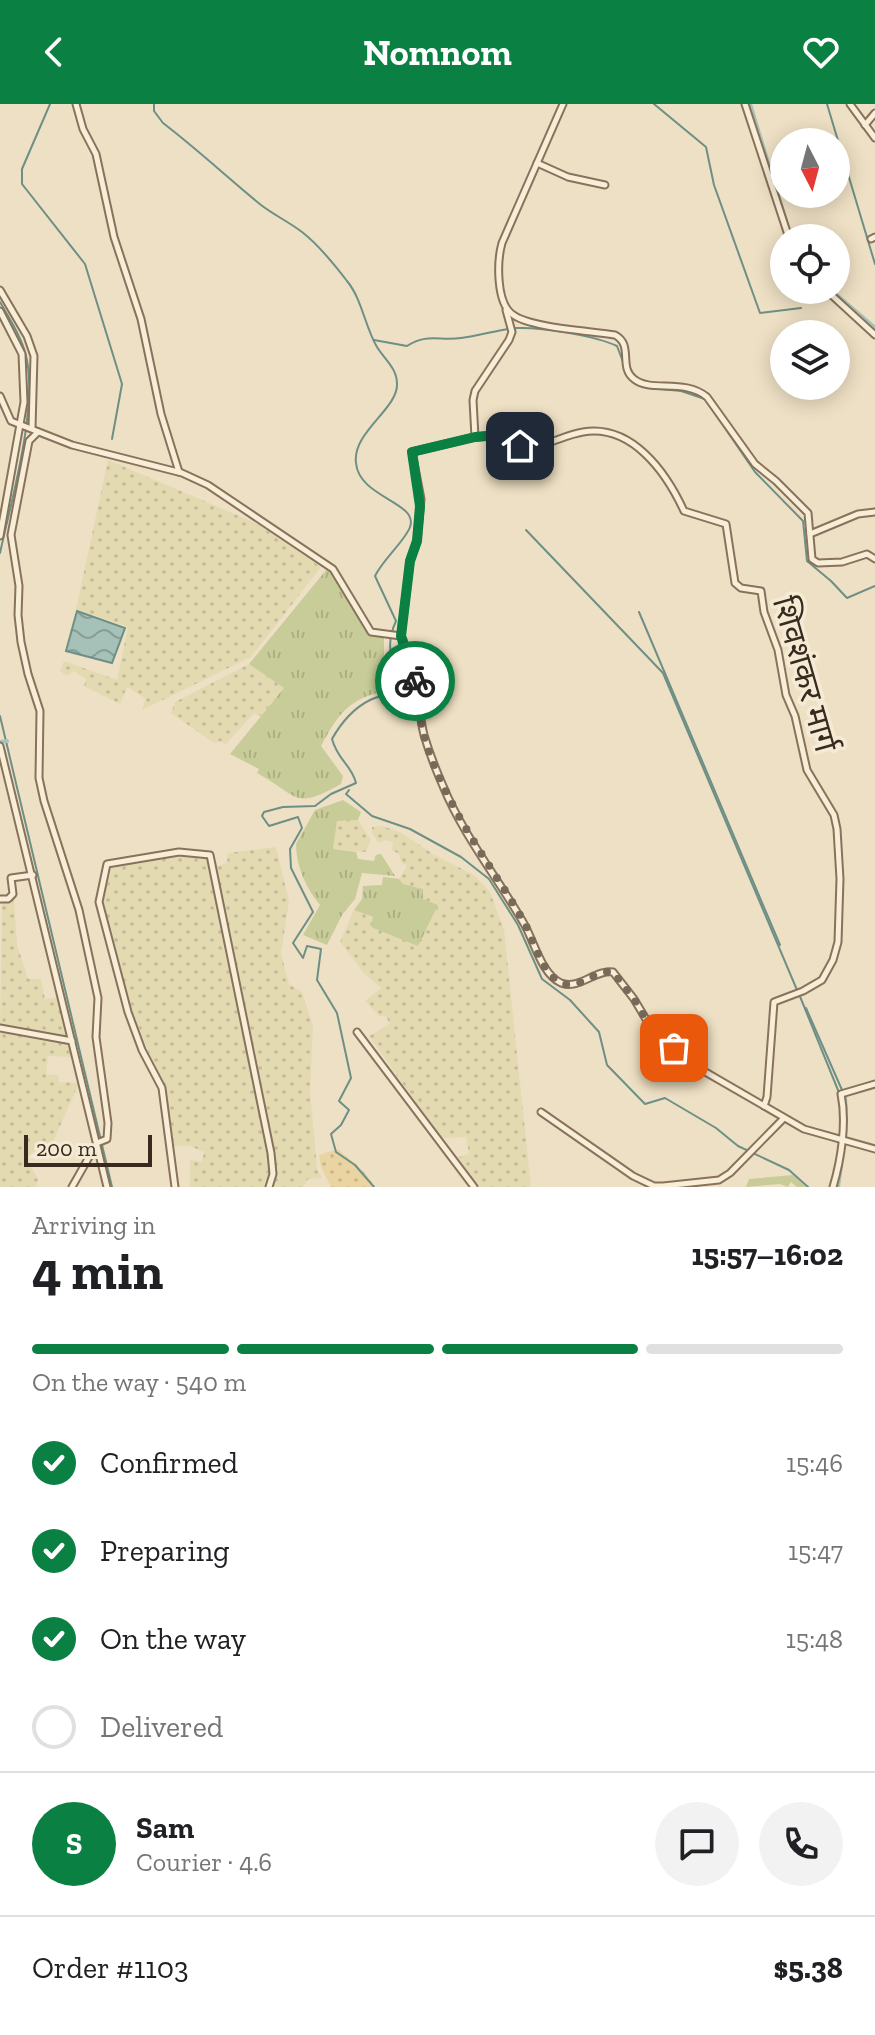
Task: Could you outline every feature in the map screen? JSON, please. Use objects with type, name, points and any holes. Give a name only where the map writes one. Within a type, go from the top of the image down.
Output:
[{"type":"street","points":[[76,104],[83,129],[96,154],[114,237],[141,319],[161,414],[180,473]]},
{"type":"street","points":[[563,104],[498,256],[499,280],[512,332],[498,360],[475,391],[475,437],[412,452],[420,506],[417,541],[410,561],[398,636],[416,685],[424,737],[451,806],[523,921],[554,978],[572,985],[606,971],[613,972],[653,1031],[695,1066],[804,1129],[875,1149]]},
{"type":"street","points":[[745,104],[784,224]]},
{"type":"street","points":[[850,104],[875,138]]},
{"type":"street","points":[[865,125],[875,113]]},
{"type":"street","points":[[537,163],[568,177],[605,185]]},
{"type":"street","points":[[0,290],[27,336],[34,356],[29,441],[11,535],[19,586],[18,615],[28,674],[40,711],[39,778],[79,910],[98,998],[96,1037],[109,1135],[99,1143],[72,1187]]},
{"type":"street","points":[[841,304],[875,335]]},
{"type":"street","points":[[504,305],[512,314],[529,322],[615,335],[623,339],[626,369],[634,380],[696,388],[707,397],[755,464],[808,513],[812,559],[818,563],[842,562],[867,554],[875,559]]},
{"type":"street","points":[[0,311],[22,354],[24,402],[29,427],[0,535]]},
{"type":"street","points":[[0,396],[11,421],[72,445],[180,473],[208,485],[333,569],[371,632],[398,636]]},
{"type":"street","name":"शिवशंकर मार्ग","points":[[475,437],[498,435],[525,447],[554,442],[583,432],[614,434],[623,438],[657,463],[684,511],[728,526],[735,583],[741,588],[761,591],[807,770],[834,815],[840,908],[836,952],[822,980],[774,1002],[764,1106]]},
{"type":"street","points":[[810,534],[858,514],[875,512]]},
{"type":"street","points":[[0,747],[99,1143],[107,1187]]},
{"type":"street","points":[[175,1187],[162,1088],[142,1050],[128,1012],[99,902],[107,864],[179,852],[210,855],[271,1153],[273,1174],[269,1187]]},
{"type":"street","points":[[0,899],[8,899],[13,894],[11,878],[33,875]]},
{"type":"street","points":[[0,1028],[72,1041]]},
{"type":"street","points":[[357,1032],[474,1187]]},
{"type":"street","points":[[833,1187],[838,1170],[843,1109],[841,1094],[875,1084]]},
{"type":"street","points":[[541,1112],[633,1176],[654,1186],[719,1180],[730,1173],[784,1118]]},
{"type":"street","points":[[709,1183],[717,1187]]},
{"type":"shaded area","points":[[108,460],[258,524],[321,567],[251,657],[142,710],[146,699],[127,687],[120,704],[84,686],[86,679],[74,671],[67,676],[60,671],[64,661],[117,680],[128,627],[76,609]]},
{"type":"shaded area","points":[[249,664],[284,688],[261,716],[254,713],[226,744],[220,741],[214,743],[171,713],[175,702]]},
{"type":"shaded area","points":[[337,820],[358,820],[371,840],[366,852],[333,849]]},
{"type":"shaded area","points":[[382,826],[400,832],[433,854],[474,875],[490,892],[504,930],[531,1187],[478,1187],[456,1158],[469,1154],[466,1137],[441,1138],[369,1036],[390,1024],[385,1015],[380,1017],[365,1001],[381,988],[364,973],[340,942],[354,910],[374,918],[371,928],[438,905],[422,899],[423,889],[403,884],[399,879],[407,866],[392,850],[393,842],[386,840],[378,843],[372,827]]},
{"type":"shaded area","points":[[276,847],[289,901],[281,954],[289,984],[302,992],[313,1026],[310,1091],[317,1169],[322,1178],[308,1179],[303,1187],[270,1187],[275,1175],[215,867],[227,863],[228,853]]},
{"type":"shaded area","points":[[179,854],[210,856],[273,1173],[269,1187],[190,1187],[190,1160],[202,1162],[204,1152],[190,1146],[173,1146],[163,1088],[131,1008],[102,906],[112,867]]},
{"type":"shaded area","points":[[14,899],[17,945],[28,979],[41,979],[45,999],[60,997],[68,1037],[0,1025],[2,902]]},
{"type":"shaded area","points":[[0,1032],[70,1044],[73,1057],[48,1056],[46,1074],[58,1075],[59,1082],[79,1083],[53,1142],[26,1156],[38,1180],[36,1187],[0,1187]]},
{"type":"green space","points":[[327,569],[367,631],[373,636],[384,636],[384,655],[396,688],[358,700],[342,713],[321,746],[343,776],[341,784],[314,797],[304,798],[289,794],[257,773],[259,769],[230,754],[284,688],[249,664]]},
{"type":"green space","points":[[343,800],[361,812],[358,820],[337,821],[333,849],[356,852],[358,859],[374,861],[376,855],[381,854],[395,876],[362,873],[355,899],[342,915],[327,945],[303,935],[320,905],[303,876],[296,844],[315,810]]},
{"type":"green space","points":[[383,877],[399,879],[403,884],[423,889],[423,899],[438,905],[418,946],[371,927],[373,917],[354,910],[362,899],[363,886],[382,885]]},
{"type":"green space","points":[[793,1175],[806,1187],[797,1187],[791,1182],[788,1187],[780,1184],[746,1187],[749,1179]]},
{"type":"sand","points":[[338,1149],[366,1174],[375,1187],[331,1187],[319,1155]]},
{"type":"water","points":[[77,611],[125,628],[112,663],[66,651]]},
{"type":"waterway","points":[[50,104],[22,169],[22,184],[85,264],[122,384],[112,439]]},
{"type":"waterway","points":[[154,104],[154,111],[163,123],[261,205],[302,232],[326,255],[352,288],[373,339],[396,378],[395,393],[361,441],[356,463],[367,484],[406,511],[410,519],[407,532],[375,576],[396,621],[390,647],[404,685],[402,690],[374,698],[359,707],[332,739],[356,783],[331,794],[315,806],[283,807],[264,812],[262,816],[269,826],[298,817],[302,828],[290,849],[291,868],[313,912],[293,943],[303,958],[307,946],[321,949],[317,980],[337,1013],[351,1078],[339,1101],[349,1110],[341,1125],[331,1134],[336,1152],[355,1165],[374,1187]]},
{"type":"waterway","points":[[654,104],[706,147],[714,185],[760,313],[801,308]]},
{"type":"waterway","points":[[750,104],[787,224]]},
{"type":"waterway","points":[[827,104],[875,264]]},
{"type":"waterway","points":[[0,302],[17,332],[29,373],[27,424],[0,553]]},
{"type":"waterway","points":[[847,304],[875,328]]},
{"type":"waterway","points":[[374,340],[407,346],[427,339],[461,338],[510,329],[554,331],[617,346],[628,375]]},
{"type":"waterway","points":[[650,388],[681,391],[705,399],[755,472],[803,521],[807,561],[847,598],[875,586]]},
{"type":"waterway","points":[[526,530],[663,673],[797,990]]},
{"type":"waterway","points":[[639,612],[780,945]]},
{"type":"waterway","points":[[0,716],[112,1187]]},
{"type":"waterway","points":[[0,742],[7,741]]},
{"type":"waterway","points":[[349,790],[346,794],[372,816],[410,829],[461,857],[489,879],[518,925],[542,979],[570,1000],[599,1032],[607,1065],[645,1104],[665,1098],[716,1128],[738,1146],[789,1170],[808,1187]]},
{"type":"waterway","points":[[799,994],[840,1095]]},
{"type":"waterway","points":[[806,1008],[842,1090]]},
{"type":"waterway","points":[[845,1095],[846,1123]]},
{"type":"waterway","points":[[838,1187],[841,1166]]},
{"type":"way so far","points":[[415,681],[424,737],[451,806],[523,921],[544,964],[554,978],[572,985],[606,971],[613,972],[653,1031],[674,1048]]},
{"type":"route","points":[[415,681],[401,636],[421,499],[412,452],[475,437],[498,435],[520,446]]}]
